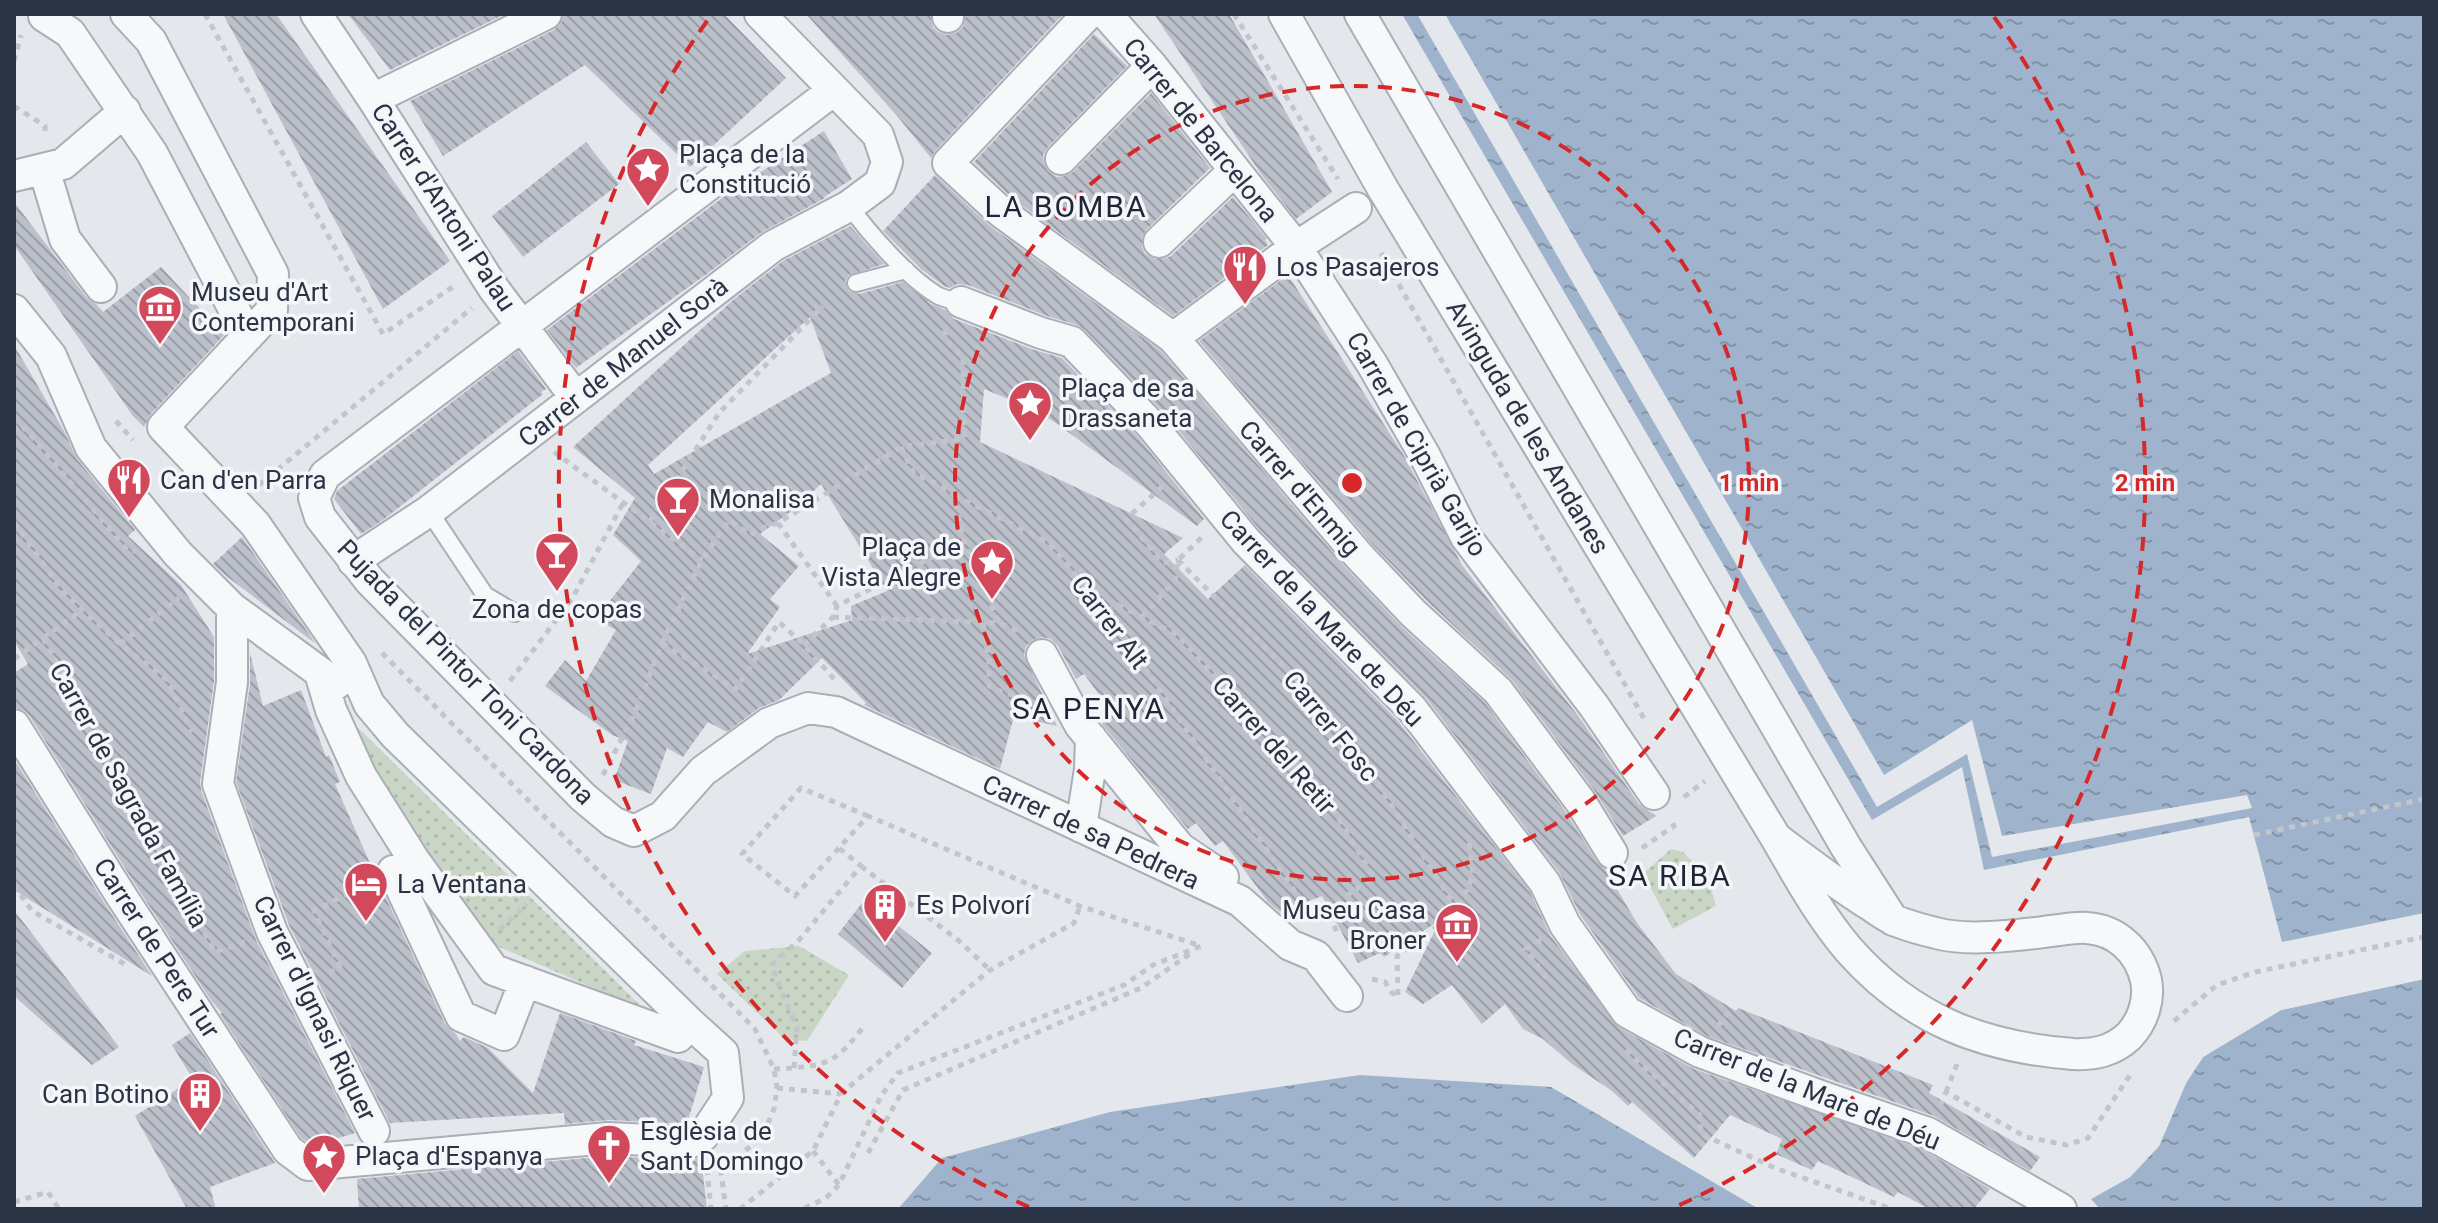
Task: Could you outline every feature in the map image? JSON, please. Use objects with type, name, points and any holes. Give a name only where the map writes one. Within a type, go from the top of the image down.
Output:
[{"type":"street","points":[[126,14],[151,41],[273,274],[272,310],[163,427],[255,524],[351,663],[369,704]]},
{"type":"street","name":"Carrer d'Antoni Palau","points":[[316,14],[488,278],[576,398]]},
{"type":"street","points":[[373,99],[546,14]]},
{"type":"street","name":"Carrer d'Enmig","points":[[1088,14],[948,163],[1001,212],[1173,338],[1359,556],[1413,613],[1498,691],[1580,801],[1612,853]]},
{"type":"street","name":"Carrer de Barcelona","points":[[1106,14],[1152,66],[1296,247]]},
{"type":"street","name":"Avinguda de les Andanes","points":[[1284,14],[1383,189],[1814,902],[1848,949],[1881,982],[1923,1012],[1967,1034],[2012,1047],[2091,1055],[2122,1042],[2142,1018],[2147,987],[2143,969],[2134,952],[2120,939],[2085,927],[1997,937],[1941,935],[1893,920],[1776,838]]},
{"type":"street","points":[[1360,14],[1846,847],[1893,920]]},
{"type":"street","points":[[522,327],[834,90],[763,15]]},
{"type":"street","points":[[44,16],[70,33],[152,153],[248,336]]},
{"type":"street","points":[[1061,159],[1152,66]]},
{"type":"street","name":"Carrer de Manuel Sorà","points":[[353,561],[429,511],[773,246],[849,206],[880,183],[887,162],[878,135],[834,90]]},
{"type":"street","points":[[14,176],[63,164],[125,111]]},
{"type":"street","points":[[44,169],[65,239],[101,287]]},
{"type":"street","points":[[1159,242],[1234,171]]},
{"type":"street","points":[[1173,338],[1296,247],[1356,208]]},
{"type":"street","name":"Carrer de Ciprià Garijo","points":[[1296,247],[1372,364],[1425,456],[1466,537],[1594,706],[1669,797]]},
{"type":"street","name":"Carrer de la Mare de Déu","points":[[950,299],[1072,342],[1151,425],[1246,541],[1412,709],[1545,883],[1565,925],[1627,1012],[1700,1052],[1928,1133],[2061,1209]]},
{"type":"street","points":[[14,310],[51,356],[91,448],[178,554],[194,585],[369,704]]},
{"type":"street","name":"Pujada del Pintor Toni Cardona","points":[[522,327],[325,475],[314,498],[320,517],[353,561],[583,797],[613,822],[634,831]]},
{"type":"street","name":"Carrer d'Ignasi Riquer","points":[[232,608],[232,682],[218,784],[272,932],[374,1131]]},
{"type":"street","points":[[1042,655],[1080,725],[1180,848],[1228,880],[1240,901]]},
{"type":"street","points":[[320,673],[331,710],[361,776],[414,860],[494,970],[678,1037]]},
{"type":"street","name":"Carrer de Pere Tur","points":[[14,725],[120,894],[288,1150],[308,1165],[608,1138],[691,1142],[703,1136],[728,1098],[723,1053],[395,735],[369,704]]},
{"type":"street","name":"Carrer de sa Pedrera","points":[[634,831],[663,816],[703,771],[769,723],[808,708],[836,712],[1240,901],[1290,945],[1316,956],[1347,996]]},
{"type":"street","points":[[1081,827],[1090,769],[1091,738]]},
{"type":"street","points":[[393,871],[461,1016],[504,1035],[525,981]]},
{"type":"lane","name":"Carrer de la Mare de Déu","points":[[849,206],[866,230],[906,270],[950,299]]},
{"type":"lane","points":[[856,283],[906,270]]},
{"type":"lane","points":[[429,511],[485,595],[515,613]]},
{"type":"path","points":[[205,14],[383,334],[488,278]]},
{"type":"path","points":[[1234,14],[1356,208],[1649,726]]},
{"type":"path","points":[[14,106],[45,126],[44,169]]},
{"type":"path","points":[[251,491],[488,278]]},
{"type":"path","points":[[583,797],[603,775],[635,713],[662,643],[702,560],[729,520],[751,535],[756,530],[778,523],[901,447],[964,439],[963,358],[947,341],[950,299]]},
{"type":"path","points":[[650,521],[719,413],[823,306]]},
{"type":"path","points":[[14,426],[18,432],[25,428],[128,551]]},
{"type":"path","points":[[530,433],[702,560]]},
{"type":"path","name":"Carrer Alt","points":[[901,447],[914,474],[1048,542],[1107,611],[1308,909]]},
{"type":"path","name":"Carrer Fosc","points":[[1184,467],[1126,519],[1163,563],[1178,560],[1295,678],[1361,757],[1458,911]]},
{"type":"path","points":[[954,495],[964,541],[999,623]]},
{"type":"path","points":[[506,687],[572,599],[623,503]]},
{"type":"path","points":[[14,522],[63,592],[120,644],[167,680],[218,784]]},
{"type":"path","points":[[778,523],[837,606]]},
{"type":"path","points":[[804,645],[833,617],[837,606],[964,541]]},
{"type":"path","points":[[1142,617],[1175,580],[1178,560]]},
{"type":"path","points":[[120,644],[194,585]]},
{"type":"path","name":"Carrer del Retir","points":[[1107,611],[1118,605],[1178,635],[1329,803],[1374,877],[1326,910],[1337,930]]},
{"type":"path","points":[[14,659],[82,610]]},
{"type":"path","points":[[833,617],[983,623],[989,686],[1004,693],[1050,702],[1064,695]]},
{"type":"path","points":[[662,643],[736,689],[779,622],[834,680]]},
{"type":"path","name":"Carrer de Sagrada Família","points":[[43,638],[215,952]]},
{"type":"path","points":[[1669,797],[1687,795],[1732,764]]},
{"type":"path","points":[[868,816],[795,896],[742,854],[801,788],[868,816],[1080,906],[1201,946]]},
{"type":"path","points":[[1669,797],[1687,795]]},
{"type":"path","points":[[1612,853],[1618,863],[1674,826],[1669,797]]},
{"type":"path","points":[[2254,835],[2424,799]]},
{"type":"path","points":[[1398,995],[1397,956],[1458,911],[1473,875],[1467,831],[1493,817]]},
{"type":"path","points":[[839,848],[958,940],[990,970]]},
{"type":"path","points":[[794,1068],[797,1028],[771,966],[799,940],[861,866]]},
{"type":"path","points":[[301,989],[340,967],[314,911],[393,871]]},
{"type":"path","points":[[14,885],[32,911],[140,973]]},
{"type":"path","points":[[740,1209],[813,1151],[841,1094],[990,970],[1074,923],[1080,906]]},
{"type":"path","points":[[499,931],[522,909]]},
{"type":"path","points":[[2178,1017],[2217,985],[2255,972],[2424,937]]},
{"type":"path","points":[[868,1153],[903,1090],[1141,988],[1201,946]]},
{"type":"path","points":[[802,1209],[826,1198],[839,1185],[881,1096],[898,1073],[1124,985],[1153,965],[1201,946]]},
{"type":"path","points":[[1627,1012],[1610,1028],[1636,1060],[1700,1115],[1701,1134],[1775,1168],[1892,1209]]},
{"type":"path","points":[[774,1069],[823,1064],[845,1051],[864,1026]]},
{"type":"path","points":[[1944,1097],[1946,1092],[2026,1137],[2067,1145],[2088,1138],[2132,1072]]},
{"type":"path","points":[[777,1088],[841,1094]]},
{"type":"path","points":[[813,1151],[839,1185]]},
{"type":"path","points":[[706,1163],[711,1209]]},
{"type":"path","points":[[14,1202],[48,1192],[59,1209]]},
{"type":"green space","points":[[354,724],[646,1011],[497,946],[439,878],[387,797]]},
{"type":"green space","points":[[1671,849],[1683,852],[1708,878],[1716,906],[1673,929],[1643,874]]},
{"type":"green space","points":[[799,946],[849,975],[807,1041],[785,1039],[717,974],[745,951]]},
{"type":"water","points":[[1402,14],[2424,14],[2424,913],[2282,942],[2249,817],[1984,870],[1962,767],[1872,820]]},
{"type":"water","points":[[2424,979],[2424,1209],[2100,1209],[2091,1199],[2130,1177],[2159,1146],[2186,1083],[2203,1057],[2281,1010]]},
{"type":"water","points":[[1360,1075],[1551,1087],[1759,1209],[898,1209],[942,1158],[1110,1112]]},
{"type":"pier","points":[[1417,14],[1445,14],[1884,775],[1972,720],[2002,836],[2247,795],[2252,808],[1992,857],[1967,754],[1877,807]]},
{"type":"pier","points":[[2424,975],[2424,979],[2281,1010],[2203,1057],[2186,1083],[2159,1146],[2130,1177],[2091,1199],[2088,1197],[2128,1174],[2155,1143],[2183,1081],[2201,1054],[2280,1006]]},
{"type":"building","points":[[223,14],[276,14],[450,261],[383,309]]},
{"type":"building","points":[[348,14],[505,14],[390,70]]},
{"type":"building","points":[[564,14],[724,14],[786,78],[690,167],[585,65],[443,156],[410,101],[554,30]]},
{"type":"building","points":[[806,14],[930,14],[933,27],[947,35],[963,27],[966,14],[1063,14],[931,158]]},
{"type":"building","points":[[1154,14],[1229,14],[1332,192],[1296,219],[1261,174]]},
{"type":"building","points":[[1094,34],[1127,66],[1048,147],[1043,155],[1048,171],[1057,177],[1073,172],[1151,93],[1210,168],[1146,230],[1142,238],[1145,254],[1155,259],[1171,256],[1233,197],[1267,239],[1268,245],[1173,316],[1012,198],[974,162]]},
{"type":"building","points":[[824,131],[852,179],[825,198],[762,232],[576,368],[547,330],[730,192]]},
{"type":"building","points":[[586,142],[619,184],[523,257],[492,216]]},
{"type":"building","points":[[935,175],[990,226],[1161,351],[1346,568],[1401,626],[1485,703],[1565,811],[1637,923],[1676,974],[1736,1011],[1738,1008],[1933,1085],[1929,1093],[2040,1157],[2030,1171],[1934,1116],[1707,1036],[1639,998],[1581,916],[1559,872],[1426,698],[1259,529],[1165,414],[1085,330],[968,285],[944,286],[921,269],[883,231]]},
{"type":"building","name":"Museu d'Art Contemporani","points":[[14,202],[87,298],[103,312],[161,267],[224,335],[150,415],[144,427],[133,416],[14,245]]},
{"type":"building","points":[[850,226],[884,264],[849,275],[845,281],[849,291],[859,294],[903,282],[954,319],[1062,358],[1138,437],[1204,519],[1197,526],[1053,421],[984,389],[980,442],[1183,538],[1164,554],[1208,599],[1245,565],[1398,721],[1530,892],[1550,935],[1618,1027],[1694,1069],[1921,1149],[1990,1189],[1974,1209],[1929,1209],[1898,1192],[1894,1197],[1818,1161],[1812,1170],[1776,1154],[1782,1139],[1730,1115],[1694,1158],[1632,1102],[1628,1106],[1543,1039],[1523,1029],[1505,1004],[1482,1024],[1452,985],[1423,1004],[1405,992],[1440,920],[1384,957],[1380,953],[1358,963],[1322,896],[1280,912],[1268,902],[1223,841],[1215,846],[1196,823],[1188,829],[1102,724],[1112,712],[1084,674],[1076,679],[1051,639],[1042,637],[1033,640],[1026,646],[1024,655],[1057,726],[1014,716],[1000,769],[864,705],[866,703],[822,658],[779,700],[759,708],[727,732],[708,722],[683,757],[667,748],[651,794],[614,780],[628,741],[612,735],[545,686],[565,660],[586,681],[616,630],[602,622],[602,611],[641,561],[613,535],[635,498],[573,447],[733,300],[783,261]],"holes":[[[810,317],[831,373],[654,474],[648,465]],[[821,484],[887,591],[851,606],[852,620],[747,654],[780,607],[770,599],[799,566],[760,534]]]},
{"type":"building","points":[[1288,275],[1403,454],[1462,565],[1579,717],[1639,804],[1656,816],[1623,836],[1594,790],[1512,680],[1426,600],[1372,544],[1199,341]]},
{"type":"building","points":[[14,345],[77,459],[135,530],[128,536],[181,585],[214,637],[214,681],[201,790],[256,940],[355,1133],[313,1146],[301,1138],[29,715],[14,707],[14,673],[28,664],[14,641]]},
{"type":"building","points":[[518,351],[546,389],[541,392],[543,394],[361,534],[334,499],[337,491]]},
{"type":"building","points":[[242,537],[316,644],[213,564]]},
{"type":"building","points":[[250,653],[263,706],[301,690],[326,757],[329,755],[340,782],[335,784],[377,879],[445,1024],[460,1041],[464,1037],[488,1048],[533,1093],[560,1013],[636,1041],[634,1045],[704,1067],[687,1124],[609,1120],[565,1124],[564,1113],[390,1123],[289,925],[236,782],[250,684]]},
{"type":"building","points":[[14,759],[105,904],[152,976],[14,890]]},
{"type":"building","name":"Es Polvorí","points":[[865,899],[932,953],[902,988],[838,934]]},
{"type":"building","points":[[14,910],[119,1047],[92,1065],[14,996]]},
{"type":"building","name":"Can Botino","points":[[190,1033],[275,1163],[210,1187],[216,1209],[187,1209],[135,1116],[193,1079],[172,1045]]},
{"type":"building","name":"Esglèsia de Sant Domingo","points":[[608,1156],[690,1160],[701,1157],[707,1209],[359,1209],[357,1179]]},
{"type":"place","name":"Plaça de la Constitució","points":[[648,208]]},
{"type":"place","name":"Los Pasajeros","points":[[1245,306]]},
{"type":"place","name":"Museu d'Art Contemporani","points":[[160,346]]},
{"type":"place","name":"Plaça de sa Drassaneta","points":[[1030,442]]},
{"type":"place","name":"Can d'en Parra","points":[[129,519]]},
{"type":"place","name":"Monalisa","points":[[678,538]]},
{"type":"place","name":"Zona de copas","points":[[557,593]]},
{"type":"place","name":"Plaça de Vista Alegre","points":[[992,601]]},
{"type":"place","name":"La Ventana","points":[[366,923]]},
{"type":"place","name":"Es Polvorí","points":[[885,944]]},
{"type":"place","name":"Museu Casa Broner","points":[[1457,964]]},
{"type":"place","name":"Can Botino","points":[[200,1133]]},
{"type":"place","name":"Esglèsia de Sant Domingo","points":[[609,1185]]},
{"type":"place","name":"Plaça d'Espanya","points":[[324,1195]]},
{"type":"district","name":"LA BOMBA","points":[[1066,207]]},
{"type":"district","name":"SA PENYA","points":[[1089,709]]},
{"type":"district","name":"SA RIBA","points":[[1670,876]]}]
